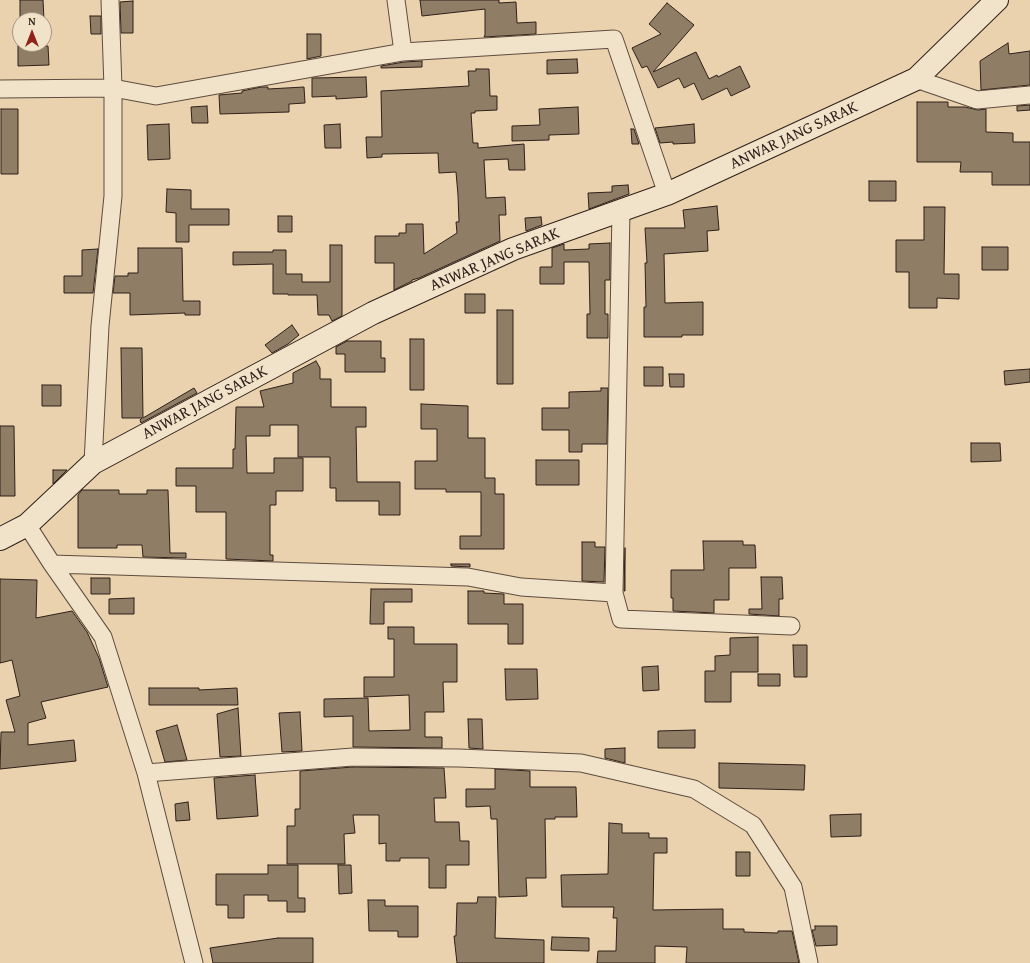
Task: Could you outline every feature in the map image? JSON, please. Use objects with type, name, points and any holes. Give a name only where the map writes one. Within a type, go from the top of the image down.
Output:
[{"type":"main road","name":"ANWAR JANG SARAK","points":[[0,539],[27,525],[94,463],[373,313],[513,249],[667,194],[916,79],[997,0]]},
{"type":"street","points":[[94,463],[100,326],[113,196],[113,88],[110,0]]},
{"type":"street","points":[[396,0],[403,52]]},
{"type":"street","points":[[0,89],[113,88],[156,96],[403,52],[614,40],[667,194]]},
{"type":"street","points":[[916,79],[977,100],[1030,95]]},
{"type":"street","points":[[621,210],[614,593],[621,619],[791,626]]},
{"type":"street","points":[[27,525],[52,564],[103,637],[146,773],[194,963]]},
{"type":"street","points":[[52,564],[468,577],[521,587],[614,593]]},
{"type":"street","points":[[146,773],[352,757],[458,758],[581,763],[694,789],[753,825],[793,887],[809,963]]},
{"type":"building","points":[[20,0],[43,0],[44,12],[20,12]]},
{"type":"building","points":[[420,0],[499,0],[499,3],[516,2],[517,23],[536,22],[536,34],[484,37],[485,9],[422,16]]},
{"type":"building","points":[[133,1],[133,33],[121,33],[120,2]]},
{"type":"building","points":[[667,3],[694,25],[653,72],[696,52],[709,79],[717,75],[718,77],[740,66],[750,87],[731,96],[727,88],[702,100],[694,83],[684,88],[679,78],[658,88],[647,66],[642,68],[632,48],[661,34],[649,24]]},
{"type":"building","points":[[90,16],[101,16],[101,34],[91,34]]},
{"type":"building","points":[[307,34],[321,34],[321,56],[307,59]]},
{"type":"building","points":[[1008,43],[1009,54],[1030,51],[1030,85],[981,90],[980,61]]},
{"type":"building","points":[[18,52],[48,52],[49,65],[18,66]]},
{"type":"building","points":[[577,59],[578,73],[547,74],[547,60]]},
{"type":"building","points":[[422,61],[422,67],[381,68],[381,66],[404,62]]},
{"type":"building","points":[[476,69],[489,69],[490,96],[497,96],[497,110],[475,111],[475,113],[471,113],[473,143],[478,143],[478,148],[524,144],[525,170],[509,170],[508,159],[484,160],[486,198],[505,197],[506,215],[499,215],[500,241],[412,280],[394,290],[394,263],[375,263],[375,236],[399,236],[399,233],[406,233],[406,224],[423,224],[424,254],[457,233],[456,222],[459,222],[458,195],[456,172],[439,173],[438,153],[382,154],[382,157],[367,158],[366,137],[382,137],[381,91],[469,86],[468,71],[476,71]]},
{"type":"building","points":[[366,77],[367,97],[336,99],[336,96],[312,97],[312,78]]},
{"type":"building","points":[[268,87],[268,89],[304,87],[305,103],[289,104],[289,112],[220,114],[219,95],[242,93],[242,91]]},
{"type":"building","points":[[917,102],[948,102],[948,107],[965,107],[978,110],[986,109],[986,132],[1013,133],[1013,142],[1030,142],[1030,185],[992,185],[992,172],[960,172],[961,162],[917,162]]},
{"type":"building","points":[[1030,105],[1030,110],[1017,111],[1017,106]]},
{"type":"building","points":[[207,106],[208,123],[192,123],[191,107]]},
{"type":"building","points":[[578,107],[579,134],[549,135],[549,140],[512,141],[512,126],[540,125],[539,109]]},
{"type":"building","points":[[1,109],[18,109],[18,174],[1,174]]},
{"type":"building","points":[[169,124],[170,159],[148,160],[147,125]]},
{"type":"building","points":[[340,124],[341,148],[325,148],[324,125]]},
{"type":"building","points":[[694,124],[695,143],[660,143],[655,128]]},
{"type":"building","points":[[631,129],[634,129],[639,144],[632,144]]},
{"type":"building","points":[[869,181],[896,181],[896,201],[869,201]]},
{"type":"building","points":[[628,185],[629,194],[589,209],[588,193],[612,192],[612,186]]},
{"type":"building","points":[[167,189],[191,190],[191,209],[229,209],[229,225],[189,225],[189,242],[176,242],[176,213],[166,212]]},
{"type":"building","points":[[717,206],[719,230],[707,231],[708,251],[664,254],[665,303],[703,302],[703,335],[682,335],[682,337],[644,337],[644,307],[646,307],[645,263],[647,263],[645,228],[685,228],[683,210]]},
{"type":"building","points":[[924,207],[945,207],[944,274],[959,274],[959,299],[937,298],[937,308],[909,308],[909,272],[896,272],[896,240],[924,240]]},
{"type":"building","points":[[278,216],[292,216],[292,232],[278,232]]},
{"type":"building","points":[[541,217],[542,225],[526,231],[525,218]]},
{"type":"building","points":[[610,243],[610,280],[605,280],[605,314],[608,314],[608,338],[587,338],[587,314],[590,314],[589,262],[564,262],[564,284],[540,284],[540,267],[552,267],[552,248],[564,244],[564,250],[589,249],[589,244]]},
{"type":"building","points":[[330,245],[342,245],[342,316],[332,321],[329,315],[318,315],[317,295],[273,294],[273,264],[233,265],[233,252],[273,252],[273,250],[286,250],[286,274],[302,274],[302,282],[330,282]]},
{"type":"building","points":[[982,247],[1008,247],[1008,270],[982,270]]},
{"type":"building","points":[[138,248],[182,248],[183,301],[200,301],[200,315],[185,315],[185,313],[130,315],[130,293],[113,293],[115,276],[128,276],[128,273],[138,273]]},
{"type":"building","points":[[98,249],[93,293],[64,293],[64,276],[82,276],[82,250]]},
{"type":"building","points":[[465,294],[485,294],[485,313],[465,313]]},
{"type":"building","points":[[497,310],[513,310],[513,384],[497,384]]},
{"type":"building","points":[[292,325],[299,335],[288,344],[272,353],[265,345]]},
{"type":"building","points":[[410,339],[424,339],[424,390],[410,390]]},
{"type":"building","points":[[347,341],[381,341],[381,358],[385,358],[385,372],[345,372],[345,354],[336,354],[336,347]]},
{"type":"building","points":[[121,348],[142,348],[143,418],[194,388],[197,393],[141,423],[140,420],[142,418],[122,418]]},
{"type":"building","points":[[316,361],[320,368],[320,379],[331,379],[331,407],[366,407],[366,427],[356,427],[357,482],[400,482],[400,515],[379,515],[379,501],[336,501],[336,488],[330,488],[330,457],[298,457],[298,425],[270,425],[270,436],[246,436],[247,473],[274,473],[274,458],[303,458],[303,491],[276,491],[276,505],[270,505],[270,555],[273,555],[273,561],[226,559],[226,512],[196,512],[196,486],[176,486],[176,468],[233,468],[236,407],[264,407],[260,391],[293,383],[293,373]]},
{"type":"building","points":[[644,367],[663,367],[663,386],[644,386]]},
{"type":"building","points":[[1030,369],[1030,382],[1005,385],[1004,371]]},
{"type":"building","points":[[669,374],[684,374],[684,387],[670,387]]},
{"type":"building","points":[[42,385],[61,385],[61,406],[42,406]]},
{"type":"building","points":[[601,388],[608,388],[607,444],[582,444],[582,452],[569,452],[569,430],[542,430],[542,408],[569,408],[569,392],[601,391]]},
{"type":"building","points":[[421,404],[468,406],[468,438],[485,438],[485,478],[495,478],[495,494],[504,494],[504,549],[460,549],[460,536],[481,536],[481,492],[446,492],[446,489],[415,489],[415,461],[437,461],[437,429],[421,429]]},
{"type":"building","points":[[0,426],[14,426],[15,496],[0,496]]},
{"type":"building","points":[[971,443],[1000,443],[1001,461],[971,462]]},
{"type":"building","points":[[536,460],[579,460],[579,485],[536,485]]},
{"type":"building","points":[[53,470],[67,470],[53,484]]},
{"type":"building","points":[[82,490],[119,490],[119,494],[147,494],[147,490],[168,490],[170,553],[186,553],[186,558],[143,557],[142,545],[117,545],[117,548],[78,548],[78,495]]},
{"type":"building","points":[[703,541],[743,541],[743,545],[755,545],[756,568],[729,568],[729,600],[714,600],[714,613],[673,611],[673,598],[671,598],[671,570],[704,570]]},
{"type":"building","points":[[582,542],[595,542],[595,547],[605,547],[604,582],[582,581]]},
{"type":"building","points":[[625,548],[625,591],[624,591]]},
{"type":"building","points":[[451,564],[470,564],[470,567],[451,566]]},
{"type":"building","points":[[761,577],[782,577],[783,599],[779,599],[779,616],[749,614],[749,609],[762,609]]},
{"type":"building","points":[[91,578],[110,578],[110,594],[91,594]]},
{"type":"building","points":[[0,579],[37,580],[36,618],[72,611],[87,632],[99,658],[108,687],[41,702],[46,718],[28,723],[28,745],[74,740],[76,761],[0,769],[1,732],[15,732],[6,700],[20,696],[12,660],[0,663]]},
{"type":"building","points":[[371,589],[412,589],[412,602],[384,602],[384,624],[370,624]]},
{"type":"building","points":[[468,591],[484,591],[484,593],[504,594],[504,604],[523,604],[523,644],[508,644],[508,624],[468,624]]},
{"type":"building","points":[[134,598],[134,614],[109,614],[109,599]]},
{"type":"building","points":[[388,627],[414,627],[414,644],[457,644],[457,682],[443,682],[444,712],[425,712],[425,737],[442,737],[442,748],[353,747],[353,716],[324,717],[324,699],[368,698],[369,731],[410,730],[409,695],[364,697],[364,677],[394,677],[394,639],[388,639]]},
{"type":"building","points":[[758,637],[758,672],[731,672],[731,702],[705,702],[705,671],[715,671],[715,656],[730,655],[730,638]]},
{"type":"building","points":[[793,645],[807,645],[807,677],[794,677]]},
{"type":"building","points":[[658,666],[659,690],[643,691],[642,667]]},
{"type":"building","points":[[505,669],[537,669],[538,699],[506,700]]},
{"type":"building","points":[[758,674],[780,674],[780,686],[758,686]]},
{"type":"building","points":[[149,688],[199,688],[199,690],[237,688],[238,705],[149,705]]},
{"type":"building","points":[[238,708],[241,756],[220,757],[217,714]]},
{"type":"building","points":[[300,712],[302,751],[282,752],[279,713]]},
{"type":"building","points":[[468,719],[482,719],[483,749],[469,748]]},
{"type":"building","points":[[177,725],[187,760],[165,762],[156,731]]},
{"type":"building","points":[[695,730],[695,748],[658,748],[658,731]]},
{"type":"building","points":[[625,748],[625,763],[605,758],[605,749]]},
{"type":"building","points":[[719,763],[805,765],[804,790],[719,788]]},
{"type":"building","points":[[353,767],[444,768],[446,798],[434,798],[435,822],[459,822],[460,841],[469,841],[469,865],[446,865],[446,888],[429,888],[429,858],[400,858],[400,861],[386,861],[386,843],[379,844],[379,815],[353,815],[355,833],[344,834],[345,864],[287,864],[287,826],[295,826],[295,809],[300,809],[300,771]]},
{"type":"building","points":[[495,769],[530,771],[530,787],[576,787],[577,817],[555,817],[555,819],[545,819],[546,878],[526,878],[527,896],[499,897],[497,819],[491,819],[490,806],[466,807],[466,789],[495,789]]},
{"type":"building","points":[[255,775],[258,816],[217,819],[214,778]]},
{"type":"building","points":[[188,802],[190,820],[176,821],[175,804]]},
{"type":"building","points":[[861,814],[861,836],[831,837],[830,815]]},
{"type":"building","points":[[609,823],[622,824],[622,833],[649,833],[649,838],[667,838],[667,853],[654,853],[653,910],[723,909],[723,929],[744,929],[744,932],[778,933],[778,931],[792,931],[799,963],[686,963],[687,947],[655,946],[655,963],[597,963],[598,951],[616,951],[617,918],[613,918],[614,907],[562,907],[561,875],[608,874]]},
{"type":"building","points":[[736,852],[750,852],[750,876],[736,876]]},
{"type":"building","points":[[268,865],[298,865],[298,898],[305,898],[305,912],[287,912],[287,901],[268,901],[268,895],[244,895],[244,918],[228,918],[228,905],[216,905],[216,874],[268,874]]},
{"type":"building","points":[[338,865],[351,865],[352,893],[339,894]]},
{"type":"building","points":[[478,897],[496,897],[495,938],[544,940],[544,963],[457,963],[454,936],[456,936],[457,903],[477,903]]},
{"type":"building","points":[[368,900],[385,900],[385,906],[418,906],[418,937],[398,937],[398,931],[369,931]]},
{"type":"building","points":[[815,926],[837,926],[837,945],[816,946],[812,930],[815,930]]},
{"type":"building","points":[[552,937],[589,938],[589,951],[551,950]]},
{"type":"building","points":[[278,938],[313,938],[313,963],[213,963],[210,948]]}]
